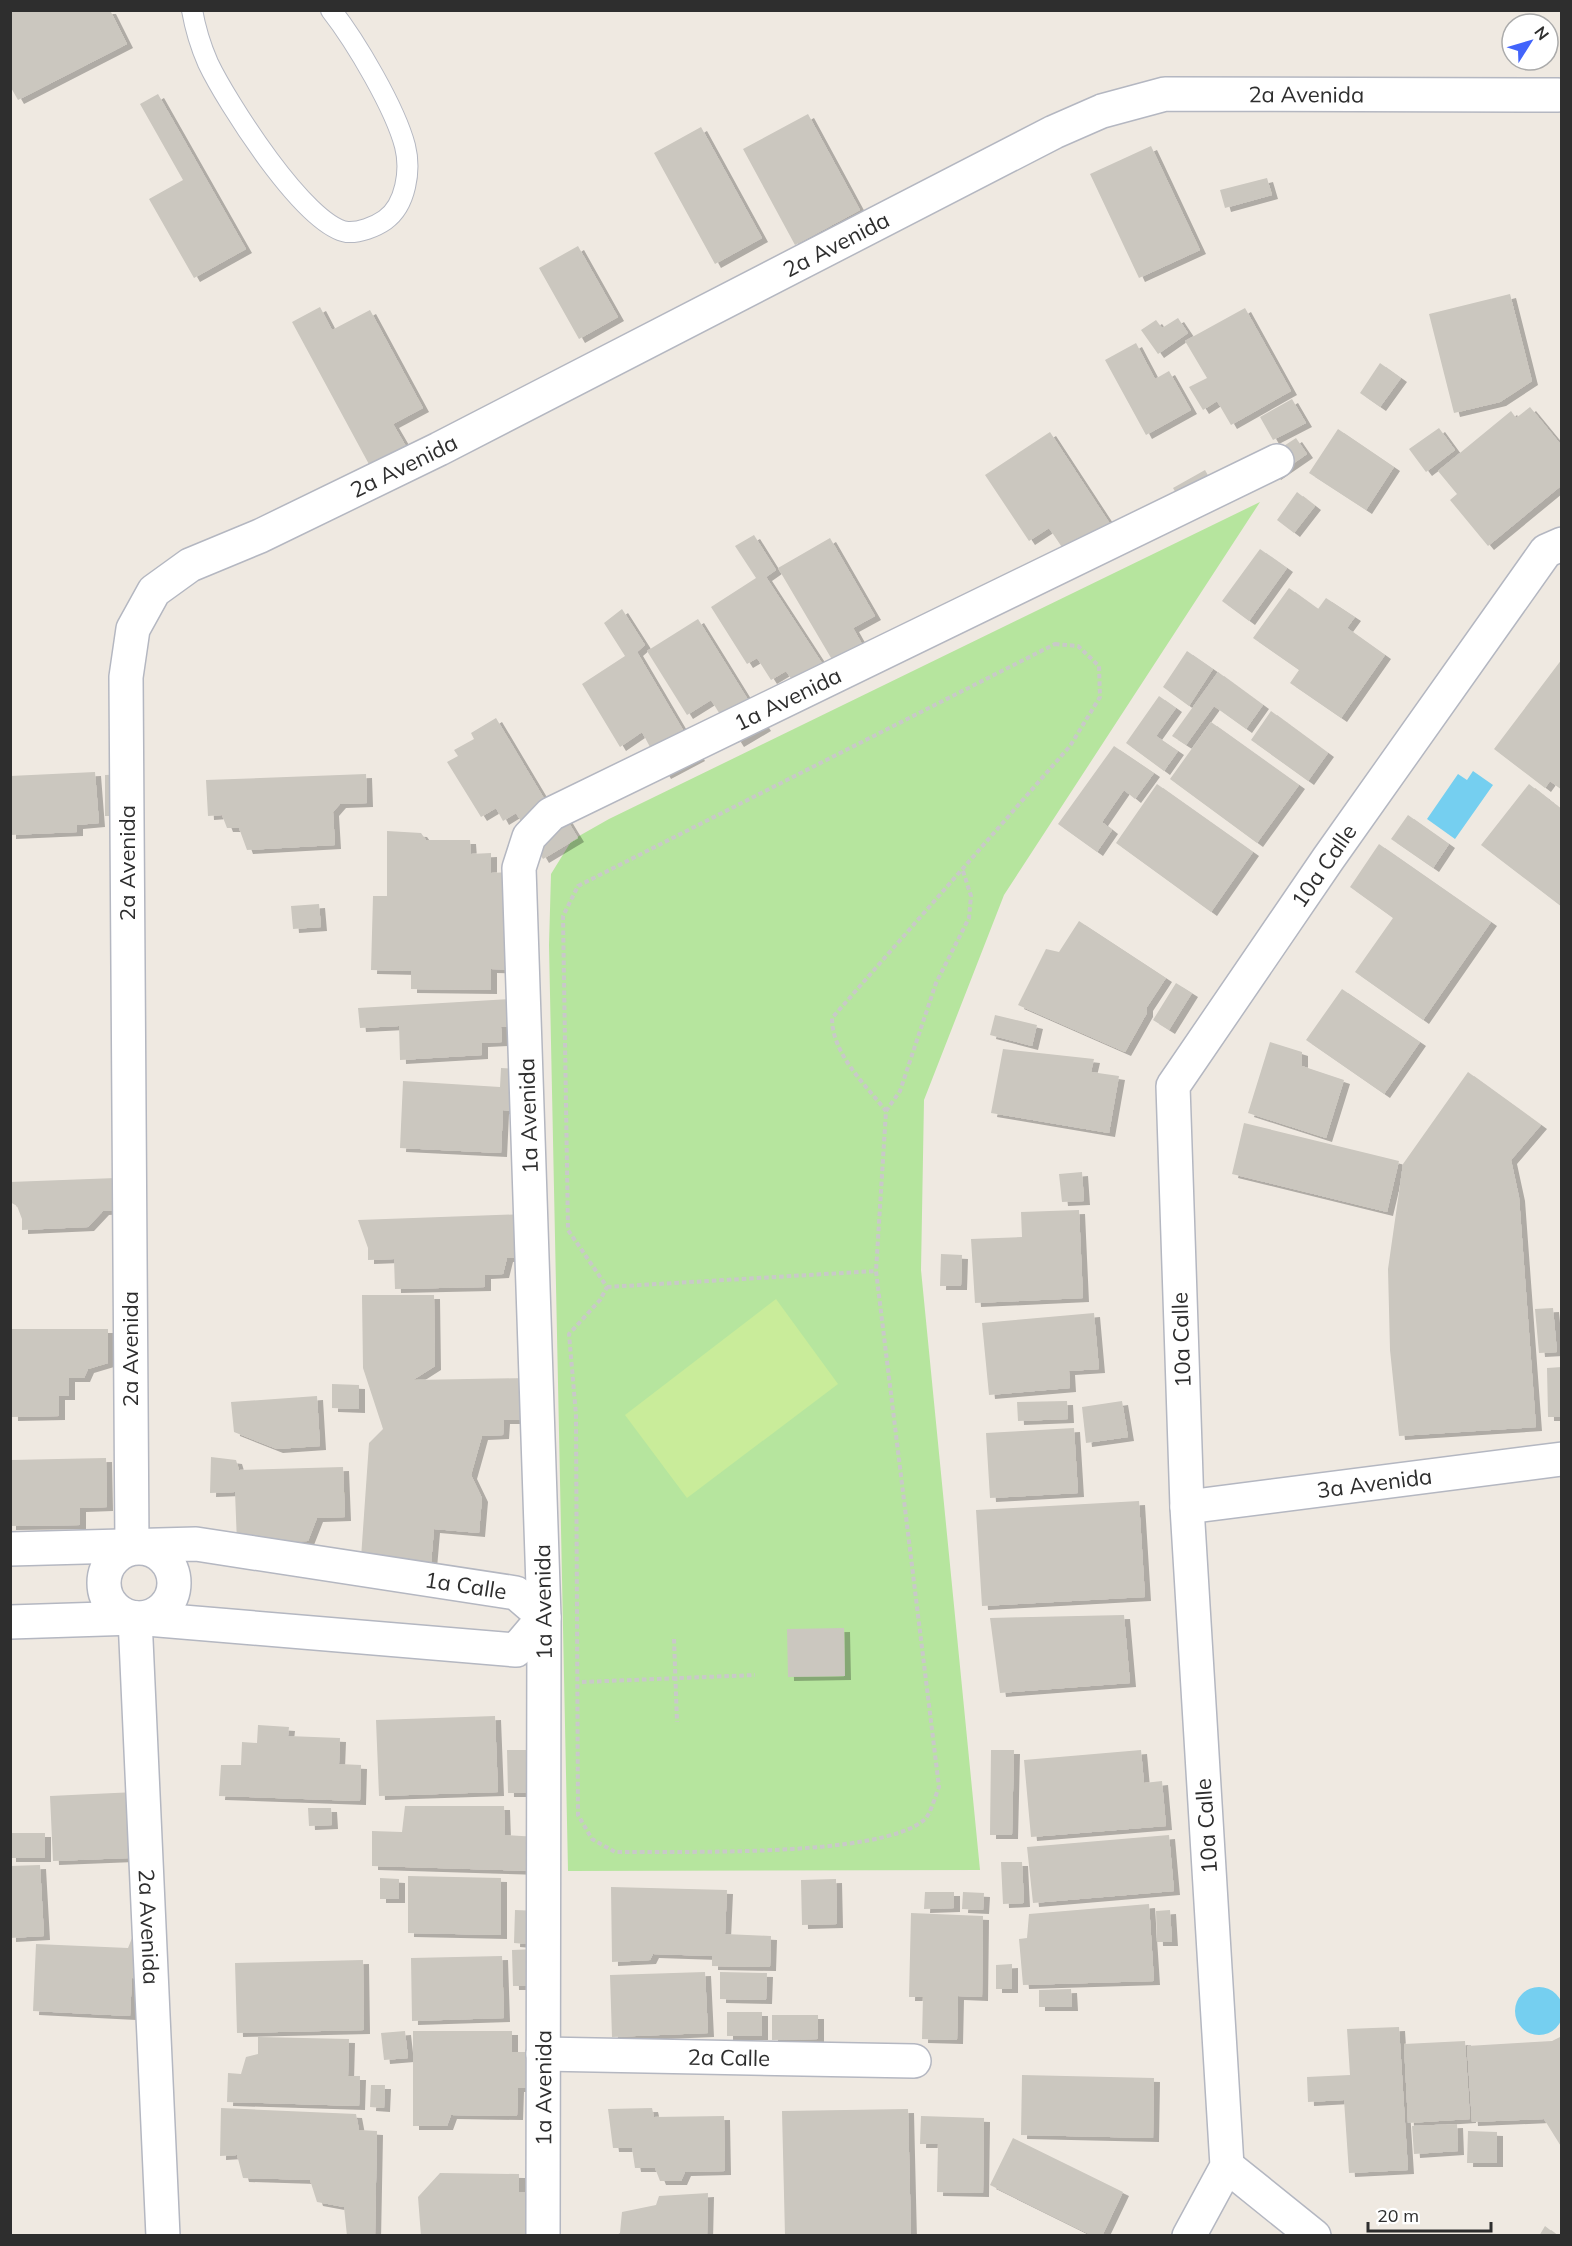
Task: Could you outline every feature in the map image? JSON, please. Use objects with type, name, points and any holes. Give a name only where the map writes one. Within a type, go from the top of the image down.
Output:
[{"type":"street","name":"2a Avenida","points":[[132,1547],[126,676],[133,629],[154,591],[190,565],[260,536],[439,449],[1054,132],[1102,111],[1165,94],[1558,95]]},
{"type":"street","name":"1a Avenida","points":[[543,2235],[544,1617],[519,868],[529,837],[551,814],[1277,461]]},
{"type":"street","name":"10a Calle","points":[[1227,2166],[1186,1507],[1173,1086],[1328,859],[1554,547]]},
{"type":"street","name":"3a Avenida","points":[[1186,1507],[1562,1459]]},
{"type":"street","name":"1a Calle","points":[[10,1549],[196,1544],[516,1593],[544,1617]]},
{"type":"street","points":[[10,1622],[135,1618],[159,1612],[168,1604],[174,1581],[171,1569],[155,1552],[132,1547],[113,1560],[104,1580],[109,1601],[125,1616],[135,1618],[516,1650],[544,1617]]},
{"type":"street","name":"2a Avenida","points":[[135,1618],[163,2235]]},
{"type":"street","name":"2a Calle","points":[[543,2054],[914,2061]]},
{"type":"street","points":[[1189,2235],[1227,2166],[1314,2235]]},
{"type":"lane","points":[[192,10],[207,62],[254,140],[285,182],[316,215],[346,232],[375,228],[394,214],[407,183],[405,147],[365,62],[332,10]]},
{"type":"path","points":[[607,1287],[568,1230],[563,916],[578,886],[1055,644],[1078,646],[1099,666],[1100,697],[1070,746],[832,1018],[832,1033],[843,1057],[886,1111]]},
{"type":"path","points":[[607,1287],[600,1300],[569,1334],[576,1415],[578,1815],[592,1839],[615,1852],[801,1849],[898,1835],[925,1819],[939,1787],[876,1271],[886,1111],[900,1091],[936,983],[969,918],[971,896],[963,870]]},
{"type":"path","points":[[607,1287],[876,1271]]},
{"type":"path","points":[[674,1639],[677,1722]]},
{"type":"path","points":[[579,1682],[755,1675]]},
{"type":"green space","points":[[1260,502],[1004,895],[924,1100],[921,1270],[980,1870],[568,1871],[549,945],[551,874],[572,840],[609,819]]},
{"type":"green space","points":[[776,1299],[838,1384],[687,1498],[625,1415]]},
{"type":"water","points":[[1473,771],[1493,785],[1455,839],[1427,819],[1458,774],[1467,780]]},
{"type":"water","points":[[1534,1987],[1544,1987],[1559,1997],[1563,2011],[1562,2020],[1553,2031],[1544,2035],[1534,2035],[1519,2025],[1515,2016],[1515,2006],[1525,1991]]},
{"type":"building","points":[[10,10],[110,10],[127,44],[18,100],[10,86]]},
{"type":"building","points":[[158,94],[246,249],[194,278],[149,199],[183,180],[140,104]]},
{"type":"building","points":[[808,114],[860,210],[795,245],[743,149]]},
{"type":"building","points":[[701,127],[762,238],[715,264],[654,153]]},
{"type":"building","points":[[1151,146],[1200,250],[1139,278],[1090,174]]},
{"type":"building","points":[[1267,178],[1272,195],[1225,208],[1220,190]]},
{"type":"building","points":[[578,246],[618,317],[579,339],[539,268]]},
{"type":"building","points":[[1510,294],[1532,381],[1500,402],[1454,413],[1429,314]]},
{"type":"building","points":[[320,307],[332,330],[370,310],[423,408],[393,424],[407,448],[371,468],[292,322]]},
{"type":"building","points":[[1245,308],[1291,391],[1231,425],[1217,401],[1203,410],[1189,387],[1207,378],[1185,341]]},
{"type":"building","points":[[1178,318],[1188,333],[1158,354],[1141,330],[1156,320],[1162,328]]},
{"type":"building","points":[[1136,343],[1155,379],[1169,371],[1191,410],[1146,435],[1105,360]]},
{"type":"building","points":[[1380,363],[1401,378],[1380,407],[1360,393]]},
{"type":"building","points":[[1292,399],[1306,423],[1273,440],[1260,417]]},
{"type":"building","points":[[1530,407],[1562,446],[1562,485],[1488,546],[1450,500],[1457,494],[1438,471],[1511,411],[1516,418]]},
{"type":"building","points":[[1439,428],[1455,450],[1426,472],[1409,449]]},
{"type":"building","points":[[1338,429],[1394,467],[1366,510],[1309,473]]},
{"type":"building","points":[[1050,432],[1118,536],[1074,565],[1049,528],[1029,541],[985,475]]},
{"type":"building","points":[[1296,438],[1307,454],[1275,476],[1264,459]]},
{"type":"building","points":[[1205,470],[1220,497],[1189,515],[1173,488]]},
{"type":"building","points":[[1297,492],[1315,506],[1294,533],[1277,520]]},
{"type":"building","points":[[754,535],[776,570],[766,577],[835,683],[806,701],[786,671],[771,680],[757,658],[747,664],[711,607],[756,578],[735,546]]},
{"type":"building","points":[[830,538],[875,616],[853,628],[866,651],[837,668],[778,568]]},
{"type":"building","points":[[1260,549],[1287,568],[1249,621],[1222,601]]},
{"type":"building","points":[[1289,588],[1318,609],[1326,598],[1355,617],[1347,628],[1385,655],[1341,718],[1290,683],[1299,670],[1253,638]]},
{"type":"building","points":[[622,609],[645,645],[637,652],[699,757],[665,775],[642,732],[620,747],[582,684],[625,656],[604,623]]},
{"type":"building","points":[[698,619],[765,727],[738,743],[711,700],[687,715],[647,651]]},
{"type":"building","points":[[1187,651],[1213,669],[1189,706],[1163,687]]},
{"type":"building","points":[[1562,659],[1562,790],[1550,781],[1545,788],[1494,749]]},
{"type":"building","points":[[1218,672],[1263,705],[1246,729],[1214,706],[1186,745],[1172,736]]},
{"type":"building","points":[[1159,696],[1176,708],[1156,736],[1178,751],[1164,771],[1126,743]]},
{"type":"building","points":[[1271,711],[1328,753],[1308,781],[1251,740]]},
{"type":"building","points":[[496,718],[545,800],[552,795],[578,838],[543,859],[516,813],[503,821],[496,808],[481,817],[447,762],[458,756],[454,750],[474,739],[471,733]]},
{"type":"building","points":[[1211,722],[1299,785],[1257,843],[1170,779]]},
{"type":"building","points":[[1114,746],[1154,773],[1135,799],[1124,790],[1102,822],[1112,830],[1097,852],[1058,824]]},
{"type":"building","points":[[95,772],[99,823],[77,825],[77,832],[10,835],[10,776]]},
{"type":"building","points":[[134,774],[134,816],[105,816],[105,775]]},
{"type":"building","points":[[366,774],[367,803],[340,804],[333,812],[335,845],[247,850],[239,828],[227,828],[222,815],[208,816],[206,780]]},
{"type":"building","points":[[1157,784],[1253,852],[1211,912],[1116,843]]},
{"type":"building","points":[[1529,784],[1562,810],[1562,907],[1481,845]]},
{"type":"building","points":[[1408,815],[1449,844],[1433,868],[1391,839]]},
{"type":"building","points":[[387,831],[421,833],[426,840],[470,840],[471,854],[491,853],[491,873],[512,872],[528,970],[491,969],[491,990],[411,989],[411,971],[371,970],[373,896],[387,896]]},
{"type":"building","points":[[1379,844],[1491,922],[1423,1020],[1355,972],[1393,918],[1350,887]]},
{"type":"building","points":[[319,904],[321,927],[293,929],[291,906]]},
{"type":"building","points":[[1079,921],[1166,978],[1147,1007],[1147,1013],[1125,1052],[1018,1005],[1046,949],[1059,952]]},
{"type":"building","points":[[1176,983],[1192,993],[1169,1030],[1153,1020]]},
{"type":"building","points":[[1342,989],[1420,1042],[1384,1094],[1306,1040]]},
{"type":"building","points":[[526,998],[520,1026],[501,1027],[502,1042],[482,1043],[482,1055],[400,1060],[399,1026],[360,1028],[358,1008]]},
{"type":"building","points":[[995,1015],[1037,1025],[1032,1046],[990,1035]]},
{"type":"building","points":[[1270,1042],[1302,1052],[1302,1066],[1344,1080],[1326,1138],[1248,1113]]},
{"type":"building","points":[[1003,1049],[1094,1059],[1091,1072],[1119,1076],[1109,1133],[991,1113]]},
{"type":"building","points":[[501,1068],[524,1069],[521,1112],[503,1110],[501,1153],[400,1148],[403,1081],[500,1087]]},
{"type":"building","points":[[1468,1072],[1541,1125],[1511,1160],[1519,1197],[1536,1427],[1399,1436],[1390,1350],[1388,1269],[1403,1164]]},
{"type":"building","points":[[1244,1123],[1399,1161],[1387,1212],[1232,1174]]},
{"type":"building","points":[[1082,1172],[1084,1201],[1062,1202],[1059,1174]]},
{"type":"building","points":[[116,1178],[117,1210],[103,1211],[88,1227],[22,1230],[22,1219],[17,1206],[10,1202],[10,1182]]},
{"type":"building","points":[[1079,1210],[1083,1298],[975,1303],[971,1239],[1022,1237],[1021,1212]]},
{"type":"building","points":[[526,1214],[527,1257],[507,1258],[503,1274],[485,1275],[485,1287],[395,1289],[394,1259],[368,1260],[368,1248],[358,1220]]},
{"type":"building","points":[[941,1254],[962,1255],[961,1286],[940,1286]]},
{"type":"building","points":[[362,1295],[434,1295],[435,1366],[413,1380],[529,1378],[530,1420],[504,1420],[503,1435],[482,1436],[471,1475],[482,1498],[479,1533],[434,1529],[431,1564],[361,1558],[369,1443],[383,1429],[363,1368]]},
{"type":"building","points":[[1553,1308],[1557,1352],[1539,1353],[1535,1309]]},
{"type":"building","points":[[1094,1313],[1099,1369],[1069,1371],[1070,1388],[989,1395],[982,1323]]},
{"type":"building","points":[[10,1329],[108,1329],[108,1363],[88,1369],[84,1378],[69,1378],[69,1396],[59,1396],[59,1416],[12,1417]]},
{"type":"building","points":[[1562,1367],[1562,1417],[1548,1417],[1547,1368]]},
{"type":"building","points":[[332,1384],[359,1385],[359,1409],[332,1408]]},
{"type":"building","points":[[317,1396],[320,1446],[277,1449],[234,1432],[231,1402]]},
{"type":"building","points":[[1067,1401],[1068,1419],[1018,1421],[1017,1402]]},
{"type":"building","points":[[1122,1401],[1128,1437],[1086,1443],[1082,1407]]},
{"type":"building","points":[[1074,1428],[1078,1493],[990,1498],[986,1433]]},
{"type":"building","points":[[211,1457],[236,1460],[239,1470],[343,1467],[345,1517],[317,1518],[308,1541],[237,1543],[235,1492],[210,1493]]},
{"type":"building","points":[[106,1458],[107,1507],[80,1508],[80,1525],[10,1526],[10,1460]]},
{"type":"building","points":[[1139,1501],[1145,1597],[982,1606],[976,1510]]},
{"type":"building","points":[[1124,1615],[1130,1683],[1000,1693],[990,1618]]},
{"type":"building","points":[[844,1628],[845,1676],[788,1677],[787,1629]]},
{"type":"building","points":[[495,1716],[498,1792],[379,1796],[376,1720]]},
{"type":"building","points":[[258,1725],[289,1727],[288,1736],[340,1738],[339,1764],[361,1765],[360,1801],[219,1796],[221,1765],[241,1765],[242,1742],[257,1743]]},
{"type":"building","points":[[507,1750],[533,1750],[534,1793],[508,1793]]},
{"type":"building","points":[[991,1750],[1014,1750],[1012,1835],[990,1835]]},
{"type":"building","points":[[1141,1750],[1144,1783],[1162,1781],[1166,1826],[1031,1837],[1024,1760]]},
{"type":"building","points":[[136,1792],[154,1857],[53,1861],[50,1796]]},
{"type":"building","points":[[405,1806],[504,1806],[505,1835],[538,1837],[535,1871],[372,1866],[372,1831],[402,1832]]},
{"type":"building","points":[[308,1808],[331,1808],[332,1825],[309,1826]]},
{"type":"building","points":[[10,1833],[45,1833],[45,1858],[10,1858]]},
{"type":"building","points":[[1169,1835],[1174,1891],[1033,1903],[1027,1847]]},
{"type":"building","points":[[1001,1862],[1022,1862],[1024,1903],[1003,1904]]},
{"type":"building","points":[[40,1865],[44,1936],[10,1938],[10,1866]]},
{"type":"building","points":[[408,1876],[501,1878],[501,1935],[408,1933]]},
{"type":"building","points":[[380,1878],[399,1879],[399,1899],[380,1899]]},
{"type":"building","points":[[836,1879],[837,1924],[802,1925],[801,1880]]},
{"type":"building","points":[[611,1887],[727,1890],[725,1934],[771,1936],[770,1967],[712,1966],[712,1956],[653,1954],[650,1960],[612,1962]]},
{"type":"building","points":[[925,1892],[954,1892],[954,1908],[924,1909]]},
{"type":"building","points":[[963,1892],[984,1893],[983,1910],[962,1909]]},
{"type":"building","points":[[1149,1904],[1154,1981],[1023,1985],[1019,1939],[1027,1938],[1029,1914]]},
{"type":"building","points":[[515,1910],[540,1911],[538,1945],[514,1943]]},
{"type":"building","points":[[1170,1910],[1172,1942],[1157,1942],[1156,1911]]},
{"type":"building","points":[[911,1913],[983,1916],[982,1997],[958,1996],[957,2040],[922,2039],[923,1997],[909,1997]]},
{"type":"building","points":[[132,1938],[155,1939],[153,1979],[132,1978],[130,2016],[33,2011],[36,1944],[128,1948]]},
{"type":"building","points":[[536,1949],[537,1986],[513,1986],[512,1950]]},
{"type":"building","points":[[502,1956],[504,2018],[412,2021],[411,1958]]},
{"type":"building","points":[[363,1960],[364,2030],[237,2033],[235,1963]]},
{"type":"building","points":[[1012,1964],[1012,1989],[996,1989],[996,1965]]},
{"type":"building","points":[[705,1972],[708,2033],[612,2037],[610,1975]]},
{"type":"building","points":[[720,1972],[767,1973],[766,2000],[720,1999]]},
{"type":"building","points":[[1071,1989],[1072,2007],[1039,2007],[1039,1990]]},
{"type":"building","points":[[727,2012],[762,2012],[762,2036],[727,2036]]},
{"type":"building","points":[[772,2015],[818,2015],[818,2039],[772,2040]]},
{"type":"building","points":[[1399,2027],[1408,2170],[1349,2173],[1344,2100],[1308,2102],[1307,2077],[1350,2075],[1347,2029]]},
{"type":"building","points":[[405,2031],[408,2058],[384,2060],[381,2033]]},
{"type":"building","points":[[413,2031],[512,2031],[512,2052],[531,2052],[530,2088],[518,2088],[517,2116],[451,2115],[447,2126],[413,2126]]},
{"type":"building","points":[[1562,2036],[1562,2148],[1544,2119],[1472,2122],[1467,2046],[1552,2041]]},
{"type":"building","points":[[258,2037],[349,2039],[348,2076],[360,2076],[359,2106],[227,2102],[228,2073],[241,2074],[246,2057],[258,2054]]},
{"type":"building","points":[[1465,2041],[1470,2119],[1408,2123],[1404,2044]]},
{"type":"building","points":[[1022,2075],[1154,2078],[1153,2138],[1021,2135]]},
{"type":"building","points":[[371,2085],[385,2085],[384,2108],[370,2107]]},
{"type":"building","points":[[221,2108],[356,2114],[359,2130],[377,2131],[375,2236],[347,2236],[344,2207],[317,2202],[310,2180],[243,2178],[237,2155],[220,2156]]},
{"type":"building","points":[[652,2108],[654,2117],[724,2116],[725,2171],[685,2172],[681,2181],[660,2181],[655,2168],[635,2168],[632,2148],[613,2148],[608,2109]]},
{"type":"building","points":[[908,2109],[911,2236],[785,2236],[782,2111]]},
{"type":"building","points":[[921,2116],[984,2118],[983,2193],[937,2192],[938,2144],[920,2144]]},
{"type":"building","points":[[1457,2124],[1458,2151],[1414,2154],[1412,2126]]},
{"type":"building","points":[[1468,2131],[1497,2132],[1497,2163],[1467,2163]]},
{"type":"building","points":[[1013,2138],[1123,2192],[1102,2236],[1093,2236],[990,2185]]},
{"type":"building","points":[[440,2173],[519,2174],[519,2192],[536,2193],[553,2236],[421,2236],[418,2197]]},
{"type":"building","points":[[708,2193],[707,2236],[615,2236],[620,2233],[622,2212],[656,2205],[659,2196]]},
{"type":"building","points":[[1545,2226],[1558,2236],[1539,2236]]}]
